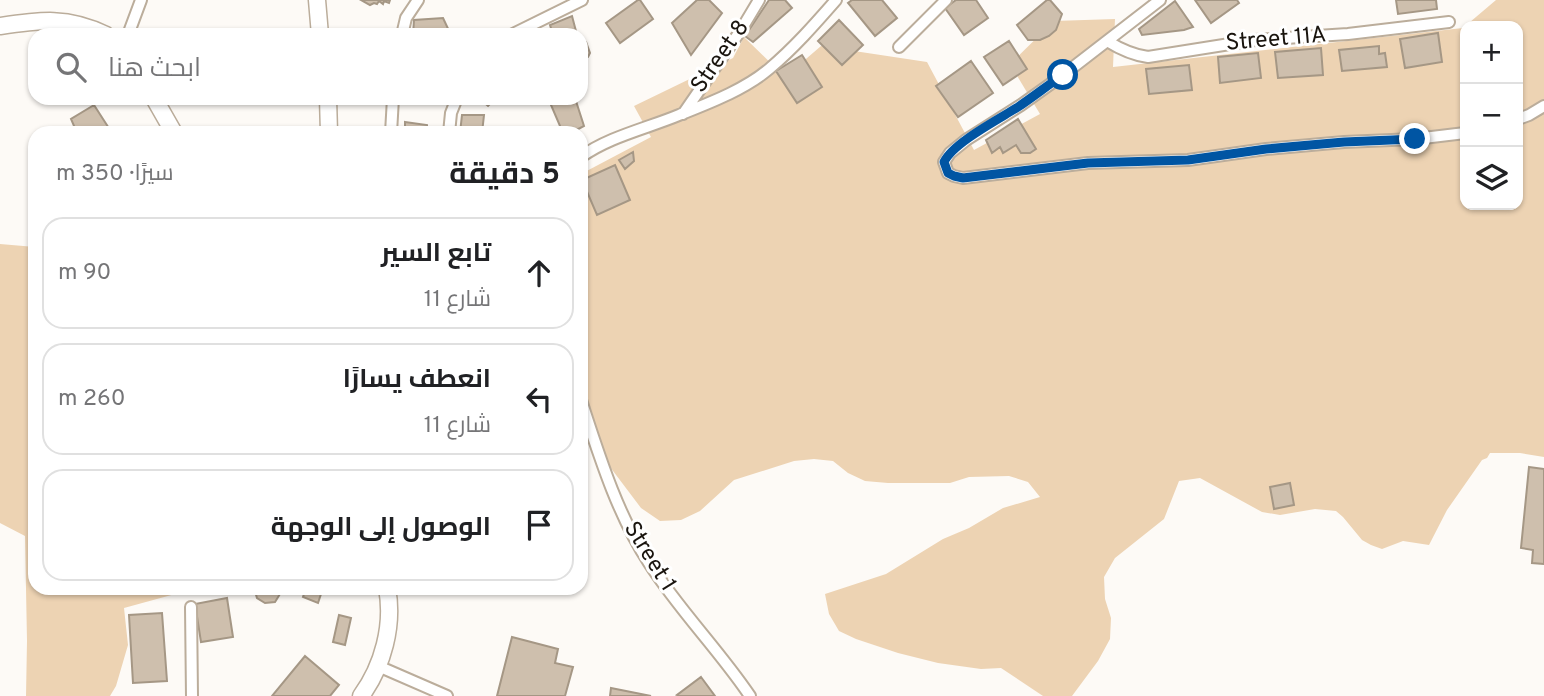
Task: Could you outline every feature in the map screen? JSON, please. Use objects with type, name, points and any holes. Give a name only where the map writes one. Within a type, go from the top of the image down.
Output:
[{"type":"main road","points":[[317,0],[319,28]]},
{"type":"main road","points":[[0,26],[57,20],[91,28]]},
{"type":"main road","points":[[158,105],[170,126]]},
{"type":"main road","points":[[328,105],[328,126]]},
{"type":"main road","points":[[361,696],[378,666],[386,637],[389,616],[388,595]]},
{"type":"street","points":[[131,28],[141,0]]},
{"type":"street","points":[[404,28],[406,18],[418,0]]},
{"type":"street","points":[[525,28],[582,0]]},
{"type":"street","name":"Street 8","points":[[682,114],[759,0]]},
{"type":"street","points":[[588,153],[744,85],[767,70],[803,38],[836,0]]},
{"type":"street","points":[[899,47],[946,0]]},
{"type":"street","points":[[1160,0],[1031,97],[950,153],[944,162],[948,173],[963,178],[1088,163],[1188,160],[1266,149],[1460,134]]},
{"type":"street","name":"Street 11A","points":[[1107,41],[1123,51],[1148,57],[1255,40],[1348,34],[1450,22]]},
{"type":"street","points":[[391,126],[393,105]]},
{"type":"street","points":[[450,126],[454,105]]},
{"type":"street","points":[[1523,118],[1544,106]]},
{"type":"street","name":"Street 1","points":[[588,420],[617,501],[649,564],[750,696]]},
{"type":"street","points":[[191,607],[192,696]]},
{"type":"street","points":[[378,666],[440,695]]},
{"type":"shaded area","points":[[1496,0],[1544,0],[1544,457],[1520,453],[1490,453],[1482,460],[1447,510],[1429,545],[1403,541],[1382,549],[1362,540],[1336,511],[1315,509],[1280,515],[1262,512],[1200,478],[1179,481],[1164,519],[1115,558],[1104,577],[1105,599],[1111,618],[1110,639],[1098,661],[1072,696],[1043,696],[1001,668],[981,669],[938,663],[856,639],[839,631],[829,614],[825,594],[886,574],[943,539],[969,528],[1003,508],[1040,497],[1028,482],[1009,476],[969,477],[950,483],[865,481],[848,473],[833,461],[814,459],[794,461],[734,480],[700,511],[681,520],[660,521],[641,508],[604,459],[588,428],[588,170],[651,137],[634,106],[733,58],[744,37],[785,77],[821,46],[927,62],[974,150],[1040,114],[1010,64],[1054,21],[1115,19],[1113,67],[1460,28],[1460,210],[1523,210],[1523,21],[1471,21]]},
{"type":"shaded area","points":[[0,244],[28,246],[28,595],[171,595],[124,608],[128,645],[116,686],[110,696],[26,696],[25,536],[0,523]]},
{"type":"building","points":[[361,0],[390,0],[389,3],[384,1],[383,4],[379,1],[370,5]]},
{"type":"building","points":[[638,0],[653,19],[620,43],[606,23]]},
{"type":"building","points":[[697,0],[709,0],[722,13],[691,55],[672,23]]},
{"type":"building","points":[[769,0],[785,0],[792,8],[753,42],[745,36]]},
{"type":"building","points":[[852,0],[882,0],[897,18],[875,36],[848,3]]},
{"type":"building","points":[[956,0],[976,0],[988,18],[964,35],[945,8]]},
{"type":"building","points":[[1047,0],[1062,14],[1056,30],[1040,40],[1028,40],[1017,25]]},
{"type":"building","points":[[1195,0],[1237,0],[1239,3],[1211,23]]},
{"type":"building","points":[[1396,0],[1436,0],[1437,9],[1398,14]]},
{"type":"building","points":[[1175,1],[1193,27],[1142,35],[1139,29]]},
{"type":"building","points":[[572,16],[575,28],[551,28],[550,25]]},
{"type":"building","points":[[443,18],[448,28],[413,28],[414,20]]},
{"type":"building","points":[[839,20],[863,45],[842,65],[818,41]]},
{"type":"building","points":[[1438,33],[1442,62],[1405,68],[1400,39]]},
{"type":"building","points":[[1009,41],[1027,69],[1003,85],[984,57]]},
{"type":"building","points":[[1379,46],[1379,54],[1385,53],[1387,67],[1342,71],[1339,50]]},
{"type":"building","points":[[1321,48],[1323,75],[1278,78],[1275,52]]},
{"type":"building","points":[[1258,53],[1261,78],[1220,83],[1218,57]]},
{"type":"building","points":[[802,55],[822,87],[797,103],[776,71]]},
{"type":"building","points":[[971,61],[993,93],[958,117],[936,86]]},
{"type":"building","points":[[1189,65],[1192,90],[1149,94],[1146,69]]},
{"type":"building","points":[[94,105],[108,126],[74,126],[71,119]]},
{"type":"building","points":[[551,105],[577,105],[584,126],[560,126]]},
{"type":"building","points":[[462,115],[484,115],[483,126],[461,126]]},
{"type":"building","points":[[1018,119],[1036,149],[1030,153],[1021,153],[1016,145],[1003,153],[1000,147],[992,153],[986,140]]},
{"type":"building","points":[[405,122],[427,125],[427,126],[405,126]]},
{"type":"building","points":[[633,152],[634,161],[625,169],[619,160]]},
{"type":"building","points":[[615,165],[630,200],[597,215],[588,194],[588,177]]},
{"type":"building","points":[[1529,467],[1544,469],[1544,564],[1532,563],[1533,550],[1521,548]]},
{"type":"building","points":[[1290,483],[1294,505],[1274,509],[1270,487]]},
{"type":"building","points":[[256,595],[279,595],[275,602],[265,603]]},
{"type":"building","points":[[304,595],[321,595],[318,603]]},
{"type":"building","points":[[227,598],[233,637],[201,642],[195,604]]},
{"type":"building","points":[[162,613],[167,681],[133,683],[129,615]]},
{"type":"building","points":[[339,615],[351,618],[345,645],[333,642]]},
{"type":"building","points":[[512,637],[558,649],[555,663],[573,667],[565,696],[497,696]]},
{"type":"building","points":[[305,656],[339,685],[330,696],[272,696]]},
{"type":"building","points":[[701,677],[715,696],[677,695]]},
{"type":"building","points":[[611,688],[651,696],[610,696]]},
{"type":"route","points":[[1063,75],[950,153],[944,162],[948,173],[963,178],[1088,163],[1188,160],[1266,149],[1415,139]]}]
